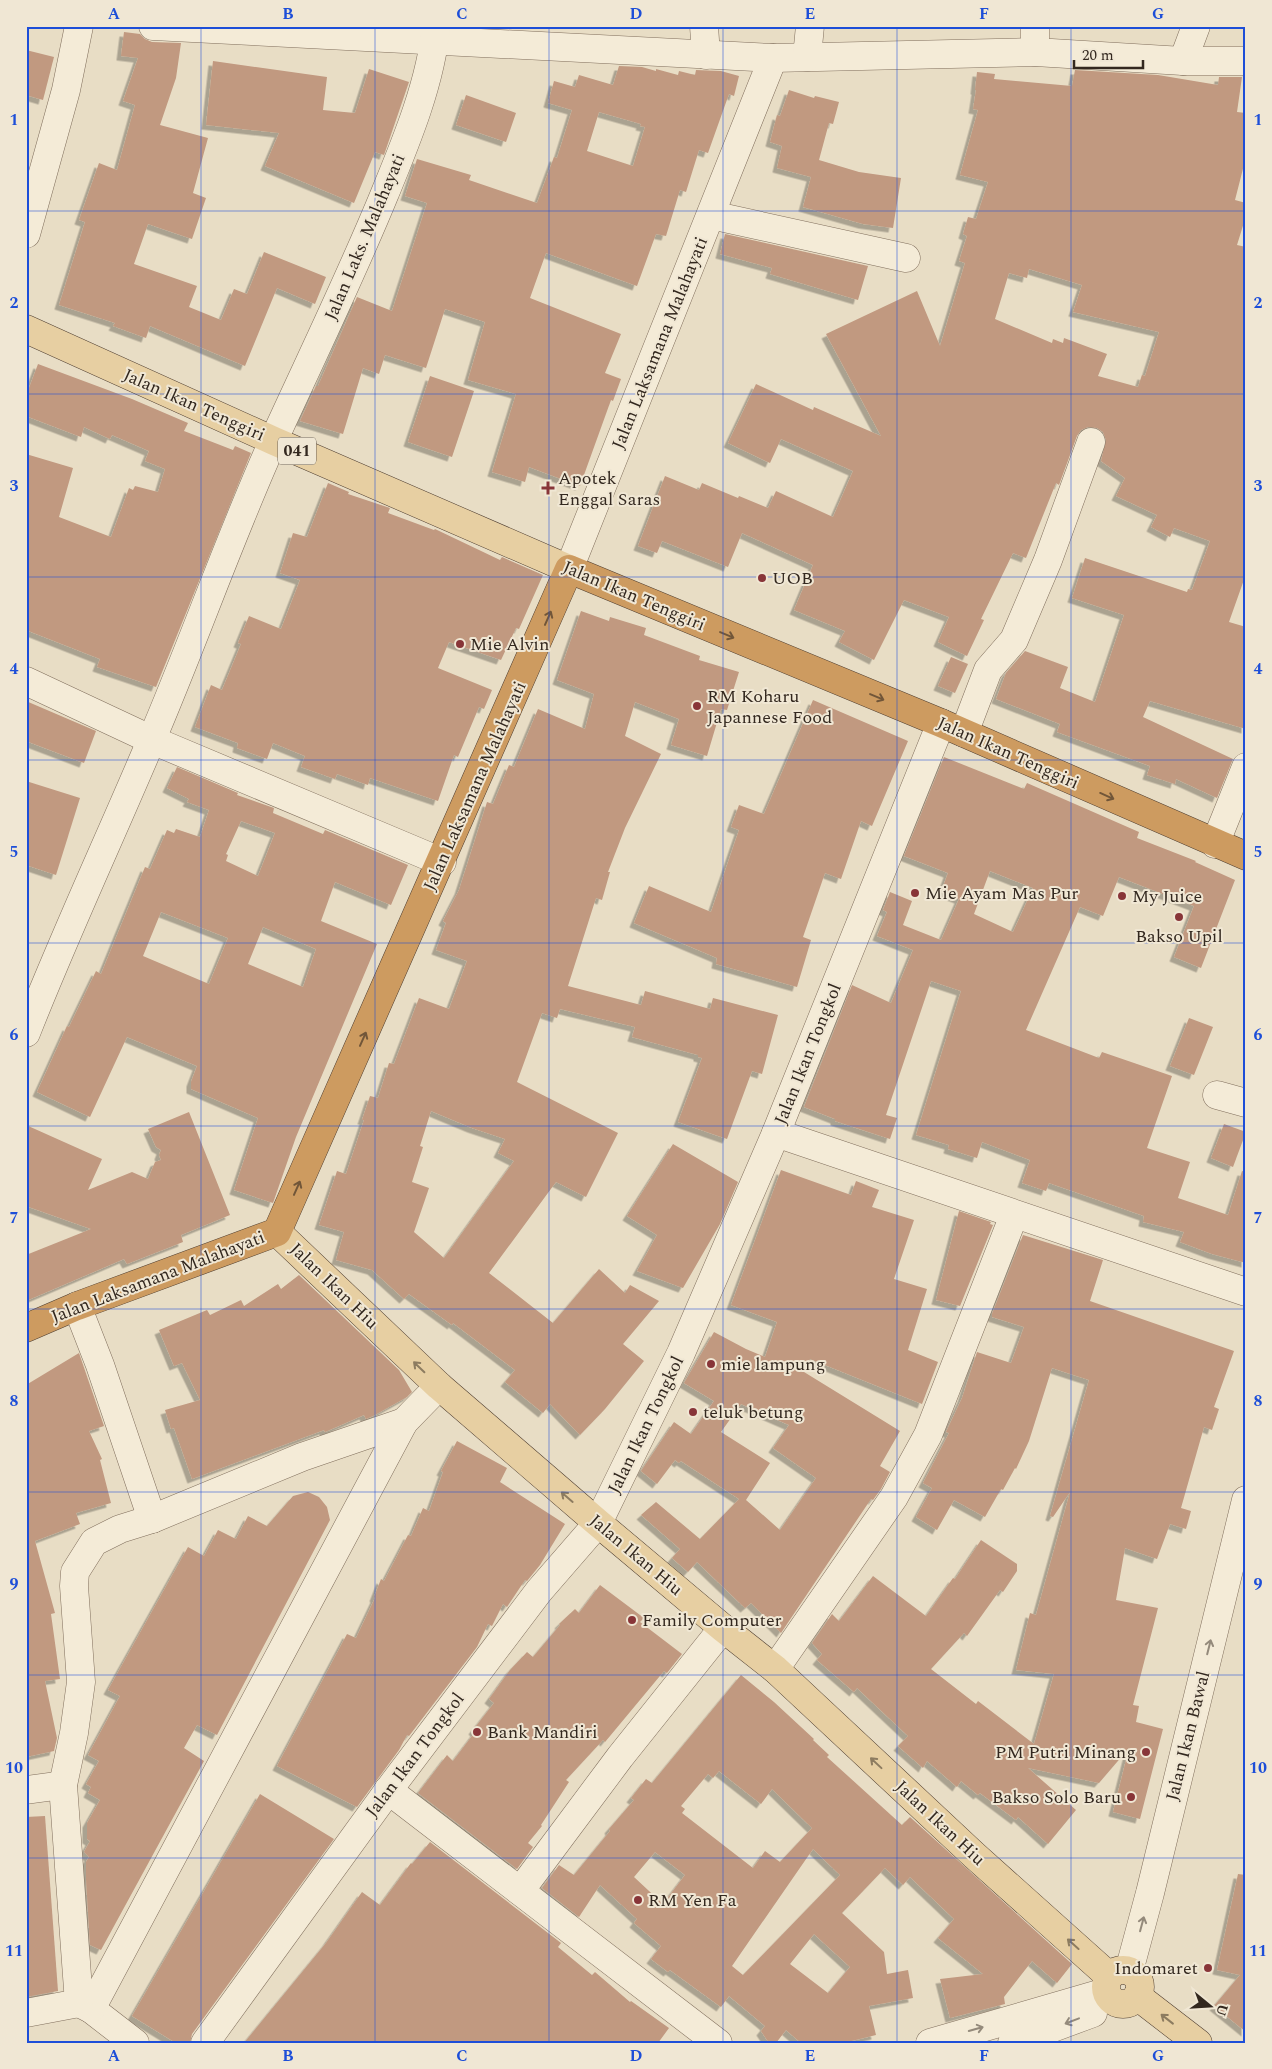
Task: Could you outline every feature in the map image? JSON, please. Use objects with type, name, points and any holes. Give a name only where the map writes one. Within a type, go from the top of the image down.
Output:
[{"type":"highway","name":"Jalan Ikan Tenggiri","points":[[569,569],[952,728],[1246,856]]},
{"type":"highway","name":"Jalan Laksamana Malahayati","points":[[26,1328],[77,1306],[277,1232],[442,862],[569,569]]},
{"type":"main road","name":"Jalan Ikan Tenggiri","points":[[26,329],[274,441],[569,569]]},
{"type":"main road","name":"Jalan Ikan Hiu","points":[[277,1232],[439,1386],[598,1523],[775,1669],[1120,1988],[1198,2043]]},
{"type":"street","points":[[26,234],[66,90],[78,26]]},
{"type":"street","points":[[153,26],[435,33],[773,58],[1035,39],[1183,61],[1246,61]]},
{"type":"street","points":[[704,26],[706,54]]},
{"type":"street","points":[[807,57],[810,26]]},
{"type":"street","points":[[1183,61],[1196,26]]},
{"type":"street","name":"Jalan Laks. Malahayati","points":[[26,1032],[50,972],[152,740],[274,441],[356,262],[399,159],[423,87],[435,33]]},
{"type":"street","name":"Jalan Laksamana Malahayati","points":[[569,569],[773,58]]},
{"type":"street","points":[[711,215],[906,258]]},
{"type":"street","name":"Jalan Ikan Tongkol","points":[[205,2043],[388,1790],[539,1591],[598,1523],[681,1353],[952,728],[988,670],[1014,640],[1048,560],[1091,442]]},
{"type":"street","points":[[26,681],[152,740],[442,862]]},
{"type":"street","points":[[1215,844],[1246,767]]},
{"type":"street","points":[[1217,1095],[1246,1103]]},
{"type":"street","points":[[776,1133],[1246,1292]]},
{"type":"street","points":[[775,1669],[894,1497],[928,1435],[1014,1214]]},
{"type":"street","points":[[77,1306],[100,1365],[152,1519]]},
{"type":"street","points":[[85,2006],[404,1422],[439,1386]]},
{"type":"street","points":[[85,2006],[63,1785],[74,1733],[81,1682],[74,1586],[76,1572],[94,1542],[120,1529],[152,1519],[302,1457],[404,1422]]},
{"type":"street","name":"Jalan Ikan Bawal","points":[[1120,1988],[1150,1893],[1246,1500]]},
{"type":"street","points":[[520,1891],[620,1757],[723,1628]]},
{"type":"street","points":[[26,1790],[63,1785]]},
{"type":"street","points":[[388,1790],[710,2039]]},
{"type":"street","points":[[930,2043],[1120,1988]]},
{"type":"street","points":[[1012,2043],[1120,1988]]},
{"type":"street","points":[[26,2013],[85,2006],[135,2043]]},
{"type":"building","points":[[124,32],[140,34],[152,42],[181,43],[176,78],[160,125],[208,138],[193,193],[206,198],[192,239],[148,224],[134,264],[197,286],[189,307],[221,320],[234,289],[247,294],[264,252],[326,277],[315,304],[277,288],[245,366],[150,326],[146,338],[113,326],[115,323],[59,305],[85,222],[79,220],[99,163],[117,170],[135,105],[123,101],[138,58],[121,56]]},
{"type":"building","points":[[26,50],[54,57],[43,100],[26,95]]},
{"type":"building","points":[[213,61],[327,77],[323,110],[355,113],[369,69],[409,82],[384,155],[375,152],[354,203],[265,166],[279,133],[206,125]]},
{"type":"building","points":[[619,66],[642,67],[656,71],[656,69],[678,75],[679,71],[695,75],[696,70],[721,71],[739,76],[734,96],[729,94],[708,153],[699,150],[686,192],[680,190],[666,236],[656,234],[637,286],[546,253],[530,298],[621,334],[605,373],[621,379],[613,401],[611,400],[580,486],[529,467],[525,482],[492,472],[516,394],[468,380],[485,322],[445,309],[426,368],[385,355],[379,374],[363,368],[343,434],[300,421],[316,386],[318,386],[357,297],[392,311],[427,203],[405,196],[417,159],[471,175],[469,180],[537,203],[554,157],[557,158],[572,110],[548,103],[554,81],[575,87],[579,75],[613,85]],"holes":[[[599,112],[641,124],[640,126],[645,127],[633,166],[587,151]]]},
{"type":"building","points":[[1075,70],[1158,75],[1218,85],[1219,77],[1242,77],[1237,112],[1246,113],[1246,157],[1235,200],[1246,203],[1246,216],[1237,245],[1246,247],[1246,574],[1229,622],[1246,627],[1246,729],[1150,701],[1143,717],[1233,759],[1217,798],[1176,779],[1175,784],[1147,775],[1150,766],[1057,732],[1060,724],[996,699],[1006,673],[1025,651],[1068,667],[1060,688],[1095,702],[1124,615],[1072,598],[1085,558],[1187,592],[1188,589],[1192,590],[1210,541],[1174,528],[1170,537],[1151,527],[1157,515],[1116,496],[1125,478],[1101,461],[1106,440],[1103,432],[1097,428],[1088,427],[1081,430],[1077,436],[1059,485],[1056,483],[1026,558],[1013,553],[981,619],[984,620],[967,656],[938,642],[949,617],[904,600],[874,660],[839,642],[845,631],[794,610],[813,565],[742,533],[728,567],[662,541],[657,553],[638,546],[665,476],[699,490],[702,483],[768,508],[776,491],[833,517],[853,471],[781,439],[770,463],[728,443],[756,384],[813,410],[814,407],[881,436],[826,334],[917,291],[940,346],[965,263],[959,261],[967,236],[963,234],[968,217],[976,219],[988,182],[960,175],[978,110],[973,109],[977,72],[995,74],[994,79],[1072,86]],"holes":[[[1029,269],[1082,285],[1073,312],[1159,332],[1145,376],[1142,375],[1138,387],[1098,376],[1107,354],[1064,338],[1063,343],[1053,339],[1052,343],[995,319],[1009,273],[1027,278]]]},
{"type":"building","points":[[789,90],[814,98],[815,96],[839,102],[833,124],[829,123],[819,160],[859,172],[901,178],[893,228],[863,224],[803,207],[811,177],[777,168],[782,146],[770,142],[777,115],[780,116]]},
{"type":"building","points":[[466,95],[516,113],[506,142],[456,125]]},
{"type":"building","points":[[725,234],[868,266],[858,300],[770,274],[772,268],[720,254]]},
{"type":"building","points":[[38,364],[132,399],[188,423],[184,431],[233,450],[235,446],[251,453],[156,687],[97,667],[100,659],[26,630],[26,454],[73,468],[59,517],[111,537],[129,488],[133,490],[135,486],[158,492],[165,469],[145,461],[149,451],[112,435],[110,439],[84,427],[81,437],[26,416],[26,396]]},
{"type":"building","points":[[430,376],[474,391],[452,457],[408,442]]},
{"type":"building","points":[[328,483],[349,492],[348,494],[390,508],[388,513],[435,529],[500,560],[502,557],[543,575],[519,629],[516,628],[501,660],[449,642],[438,668],[492,690],[484,709],[479,707],[458,757],[454,755],[438,801],[370,778],[368,785],[337,774],[335,779],[301,767],[305,756],[273,743],[267,759],[237,748],[238,743],[195,727],[211,685],[222,690],[241,644],[238,643],[249,616],[281,629],[300,580],[280,573],[293,533],[307,537]]},
{"type":"building","points":[[581,611],[609,621],[610,617],[646,628],[644,635],[700,656],[699,660],[739,672],[727,710],[721,709],[707,756],[671,745],[679,719],[635,702],[625,736],[661,754],[625,828],[608,872],[610,872],[602,900],[596,898],[568,986],[641,1005],[645,991],[710,1009],[713,998],[778,1015],[762,1074],[752,1071],[727,1139],[678,1122],[702,1058],[698,1057],[698,1055],[632,1037],[635,1027],[560,1009],[557,1018],[542,1013],[517,1082],[618,1133],[586,1197],[556,1182],[489,1273],[553,1323],[599,1269],[625,1293],[630,1285],[659,1301],[623,1344],[644,1361],[605,1409],[580,1435],[550,1404],[543,1413],[505,1382],[515,1370],[453,1323],[452,1325],[409,1294],[404,1299],[372,1270],[336,1260],[344,1232],[319,1225],[337,1171],[346,1174],[370,1096],[378,1098],[389,1063],[394,1064],[419,998],[449,1009],[467,961],[436,950],[446,923],[443,921],[459,890],[487,802],[493,804],[509,765],[514,767],[538,709],[585,729],[594,694],[557,680]],"holes":[[[431,1111],[505,1139],[498,1153],[514,1161],[444,1258],[414,1232],[429,1188],[412,1182],[423,1147],[420,1146]]]},
{"type":"building","points":[[951,657],[968,664],[955,693],[938,686]]},
{"type":"building","points":[[813,700],[908,741],[872,826],[861,821],[841,879],[825,873],[803,937],[811,940],[797,987],[716,964],[717,958],[634,923],[649,886],[711,912],[739,830],[731,827],[739,805],[764,814]]},
{"type":"building","points":[[26,701],[96,731],[84,763],[26,741]]},
{"type":"building","points":[[944,757],[1024,789],[1027,783],[1139,832],[1137,838],[1196,861],[1235,880],[1201,968],[1174,957],[1194,906],[1119,877],[1103,916],[1080,907],[1026,1030],[1099,1058],[1102,1052],[1172,1076],[1147,1148],[1190,1162],[1178,1198],[1228,1215],[1242,1171],[1246,1172],[1246,1263],[1212,1254],[1180,1242],[1184,1232],[1143,1222],[1144,1216],[1049,1183],[1046,1191],[1022,1183],[1030,1160],[982,1142],[977,1158],[948,1149],[949,1145],[916,1135],[961,991],[931,981],[886,1115],[897,1118],[890,1139],[835,1121],[835,1119],[804,1107],[852,985],[891,1003],[913,950],[877,936],[887,912],[883,910],[890,892],[912,901],[903,925],[941,940],[959,899],[941,892],[948,873],[904,856]],"holes":[[[990,871],[1033,888],[1013,932],[974,914]]]},
{"type":"building","points":[[177,767],[238,793],[237,795],[274,808],[273,813],[323,834],[325,830],[408,865],[391,905],[335,882],[321,921],[377,944],[296,1137],[273,1203],[234,1190],[258,1118],[191,1089],[191,1082],[197,1066],[127,1037],[90,1117],[37,1092],[67,1026],[69,1027],[96,971],[101,974],[145,867],[150,869],[167,830],[174,833],[176,829],[200,837],[209,810],[187,802],[189,799],[167,788]],"holes":[[[241,821],[275,833],[258,876],[226,861],[228,855],[226,854]],[[161,912],[228,938],[209,984],[143,956]],[[263,927],[316,949],[303,987],[248,964]]]},
{"type":"building","points":[[26,781],[80,798],[56,875],[26,865]]},
{"type":"building","points":[[1189,1018],[1213,1027],[1194,1075],[1170,1066]]},
{"type":"building","points":[[189,1112],[230,1215],[181,1235],[183,1242],[127,1264],[124,1259],[26,1301],[26,1255],[91,1229],[26,1206],[26,1125],[102,1159],[88,1190],[132,1172],[148,1179],[155,1162],[161,1160],[159,1155],[161,1150],[156,1147],[148,1129]]},
{"type":"building","points":[[1224,1124],[1246,1132],[1233,1167],[1211,1158]]},
{"type":"building","points":[[673,1144],[738,1182],[720,1224],[683,1288],[637,1271],[657,1235],[627,1216]]},
{"type":"building","points":[[781,1170],[851,1195],[856,1181],[879,1190],[872,1207],[914,1220],[894,1279],[927,1289],[908,1350],[938,1362],[922,1404],[810,1359],[804,1372],[900,1431],[880,1466],[890,1472],[881,1489],[873,1500],[871,1499],[781,1633],[751,1603],[745,1608],[697,1562],[688,1572],[672,1558],[680,1549],[641,1515],[656,1502],[700,1539],[739,1499],[681,1461],[679,1463],[675,1460],[657,1484],[641,1471],[674,1422],[691,1434],[714,1401],[684,1383],[714,1332],[765,1357],[777,1322],[731,1305]],"holes":[[[741,1404],[789,1425],[773,1448],[816,1478],[780,1530],[746,1500],[770,1463],[721,1432]]]},
{"type":"building","points":[[959,1211],[991,1222],[990,1224],[993,1225],[960,1306],[936,1300]]},
{"type":"building","points":[[1023,1235],[1103,1260],[1090,1301],[1234,1351],[1214,1407],[1219,1409],[1212,1430],[1204,1427],[1181,1508],[1191,1511],[1186,1529],[1170,1524],[1157,1559],[1125,1548],[1116,1600],[1158,1608],[1133,1705],[1139,1706],[1136,1722],[1163,1729],[1140,1819],[1113,1812],[1129,1748],[1099,1783],[1028,1768],[1076,1810],[1048,1844],[1018,1817],[1016,1820],[980,1793],[978,1795],[961,1781],[957,1787],[927,1761],[923,1768],[898,1746],[908,1736],[857,1688],[854,1692],[817,1660],[822,1654],[812,1643],[832,1614],[839,1621],[873,1576],[926,1616],[953,1578],[955,1579],[981,1540],[1017,1564],[1017,1571],[1003,1592],[1000,1590],[967,1636],[964,1633],[931,1669],[976,1704],[978,1701],[1034,1744],[1054,1674],[1016,1670],[1030,1613],[1036,1615],[1070,1492],[1053,1517],[1050,1516],[1089,1380],[1052,1368],[1029,1441],[1016,1469],[1003,1490],[1001,1489],[985,1517],[954,1500],[937,1530],[916,1517],[932,1488],[923,1483],[949,1433],[946,1432],[962,1398],[977,1352],[1011,1363],[1024,1327],[992,1317],[992,1314]]},
{"type":"building","points":[[299,1275],[399,1370],[412,1392],[407,1397],[366,1419],[364,1415],[325,1432],[324,1430],[192,1479],[174,1428],[171,1429],[165,1410],[200,1400],[182,1363],[174,1366],[159,1330],[207,1310],[210,1315],[241,1300],[244,1306],[278,1284],[281,1289]]},
{"type":"building","points":[[79,1353],[104,1426],[89,1431],[102,1459],[100,1460],[111,1503],[76,1513],[80,1524],[35,1541],[55,1613],[51,1614],[60,1679],[45,1681],[57,1738],[54,1751],[26,1757],[26,1385]]},
{"type":"building","points":[[457,1441],[507,1468],[500,1482],[565,1524],[540,1565],[527,1581],[525,1580],[507,1607],[503,1604],[492,1626],[488,1624],[477,1647],[409,1736],[407,1735],[399,1750],[357,1807],[277,1766],[347,1634],[356,1638],[375,1598],[381,1579],[384,1581],[408,1535],[411,1536],[423,1508],[429,1511],[443,1472],[441,1471]]},
{"type":"building","points":[[308,1492],[319,1497],[327,1507],[330,1520],[217,1735],[197,1725],[184,1748],[204,1761],[101,1950],[90,1945],[86,1879],[86,1862],[89,1857],[84,1852],[90,1841],[87,1839],[87,1823],[100,1800],[88,1793],[91,1787],[86,1784],[99,1761],[88,1755],[120,1696],[108,1690],[188,1547],[204,1556],[218,1530],[236,1539],[248,1516],[267,1526],[293,1496]]},
{"type":"building","points":[[600,1585],[644,1618],[640,1622],[682,1654],[667,1673],[664,1671],[605,1742],[603,1740],[566,1780],[569,1782],[542,1826],[528,1843],[533,1847],[517,1869],[418,1793],[447,1755],[453,1761],[475,1732],[473,1730],[494,1703],[489,1699],[510,1670],[527,1652],[533,1657],[559,1624],[575,1609],[579,1613]]},
{"type":"building","points":[[741,1675],[814,1739],[829,1755],[827,1757],[902,1825],[910,1817],[1072,1964],[1057,1983],[1032,1961],[1004,1997],[1005,2004],[950,2018],[940,1979],[983,1974],[938,1938],[954,1919],[910,1877],[903,1885],[885,1868],[842,1913],[884,1952],[887,1974],[908,1970],[913,1998],[869,2006],[876,2035],[843,2043],[801,2043],[786,2030],[776,2043],[769,2043],[761,2031],[765,2026],[729,1996],[721,2007],[670,1970],[668,1972],[651,1959],[661,1946],[634,1923],[637,1919],[600,1885],[579,1917],[542,1888],[559,1865],[574,1875],[634,1800],[631,1798],[646,1779],[652,1783]],"holes":[[[719,1771],[761,1804],[772,1789],[812,1828],[780,1862],[765,1851],[753,1868],[682,1813],[685,1809],[681,1806],[708,1774],[713,1778]],[[813,1849],[840,1875],[743,1975],[732,1966]],[[655,1852],[685,1875],[663,1904],[634,1877]],[[814,1934],[850,1967],[828,1993],[790,1964]]]},
{"type":"building","points":[[260,1794],[334,1839],[192,2034],[190,2043],[176,2043],[132,2016]]},
{"type":"building","points":[[45,1816],[58,1991],[26,1997],[26,1817]]},
{"type":"building","points":[[430,1842],[561,1943],[558,1947],[592,1975],[595,1972],[630,2002],[669,2028],[658,2043],[244,2043],[326,1943],[362,1892],[380,1905],[411,1863]]},
{"type":"building","points":[[1238,1874],[1246,1875],[1246,2032],[1214,2006],[1240,1975],[1217,1970]]},
{"type":"place","name":"Apotek Enggal Saras","points":[[548,488]]},
{"type":"place","name":"UOB","points":[[762,578]]},
{"type":"place","name":"Mie Alvin","points":[[460,644]]},
{"type":"place","name":"RM Koharu Japannese Food","points":[[697,706]]},
{"type":"place","name":"Mie Ayam Mas Pur","points":[[915,893]]},
{"type":"place","name":"My Juice","points":[[1122,896]]},
{"type":"place","name":"Bakso Upil","points":[[1179,917]]},
{"type":"place","name":"mie lampung","points":[[711,1364]]},
{"type":"place","name":"teluk betung","points":[[693,1412]]},
{"type":"place","name":"Family Computer","points":[[632,1620]]},
{"type":"place","name":"Bank Mandiri","points":[[477,1732]]},
{"type":"place","name":"PM Putri Minang","points":[[1146,1752]]},
{"type":"place","name":"Bakso Solo Baru","points":[[1131,1797]]},
{"type":"place","name":"RM Yen Fa","points":[[638,1900]]},
{"type":"place","name":"Indomaret","points":[[1208,1968]]}]
